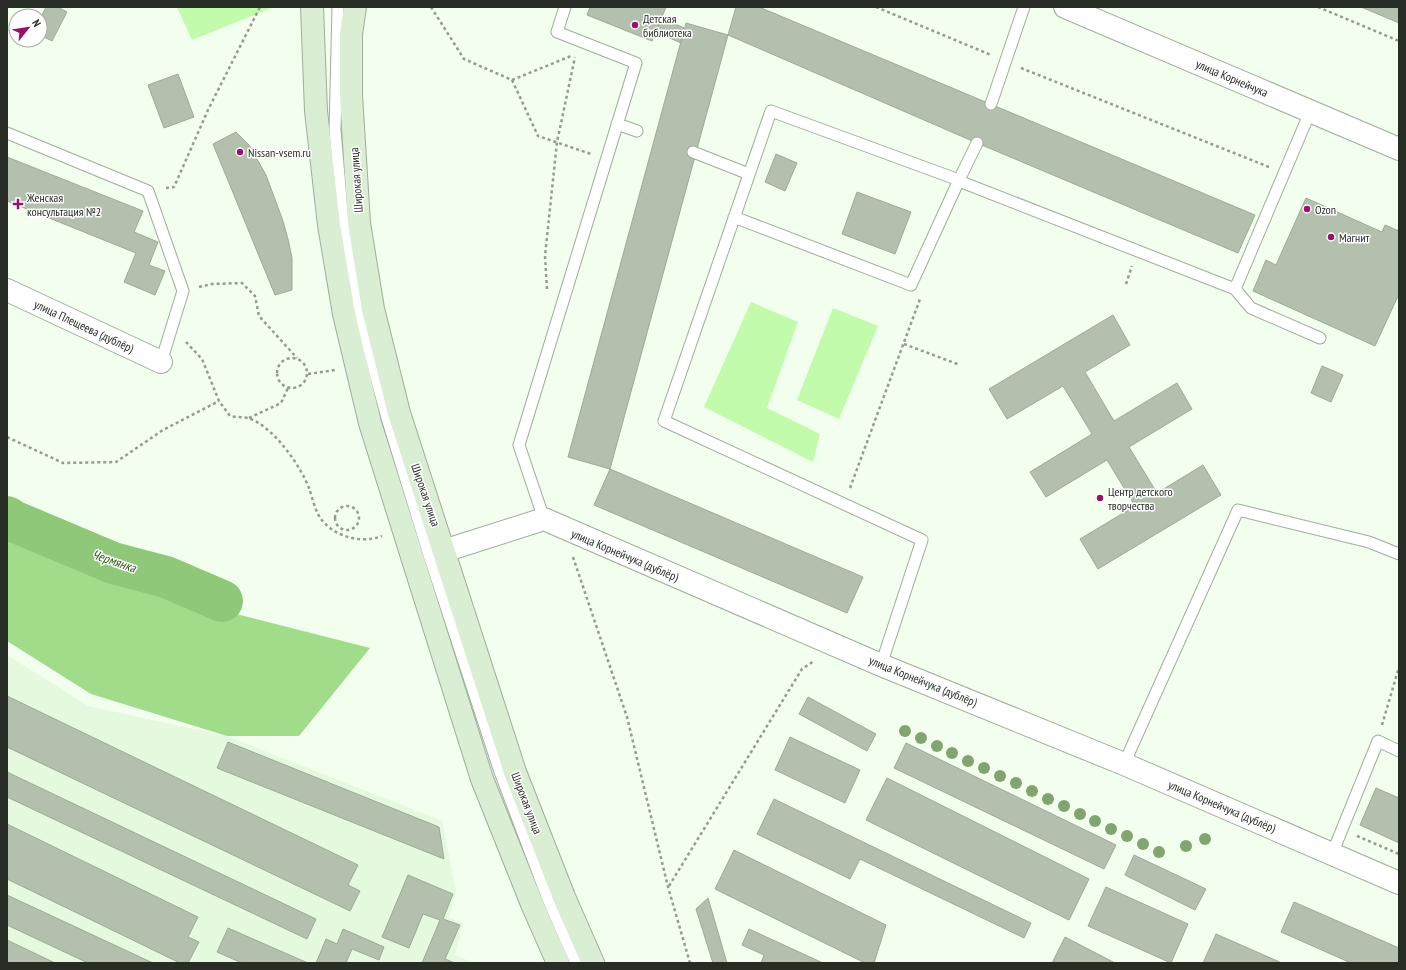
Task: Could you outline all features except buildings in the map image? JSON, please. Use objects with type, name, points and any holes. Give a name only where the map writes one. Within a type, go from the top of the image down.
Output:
[{"type":"main road","points":[[312,7],[316,111],[329,225],[344,314],[370,423],[482,779],[532,904],[558,963]]},
{"type":"main road","name":"Широкая улица","points":[[342,7],[351,34],[351,95],[359,223],[373,309],[399,413],[515,772],[564,897],[593,963]]},
{"type":"street","name":"улица Корнейчука","points":[[1065,7],[1399,149]]},
{"type":"street","name":"улица Плещеева (дублёр)","points":[[7,290],[160,362]]},
{"type":"street","points":[[443,549],[453,548],[544,519]]},
{"type":"street","name":"улица Корнейчука (дублёр)","points":[[544,519],[881,665],[1124,764],[1399,883]]},
{"type":"lane","name":"Широкая улица","points":[[342,7],[335,130],[343,223],[358,310],[389,426],[429,555],[500,772],[548,899],[576,963]]},
{"type":"lane","points":[[544,519],[519,445],[636,63],[557,32],[565,7]]},
{"type":"lane","points":[[991,104],[1024,7]]},
{"type":"lane","points":[[881,665],[922,540],[845,503],[664,421],[771,111],[959,180],[964,184],[1235,288],[1251,308],[1320,338]]},
{"type":"lane","points":[[1235,288],[1310,112]]},
{"type":"lane","points":[[617,124],[637,131]]},
{"type":"lane","points":[[7,133],[148,191],[183,291],[160,362]]},
{"type":"lane","points":[[734,217],[911,285],[977,143]]},
{"type":"lane","points":[[693,152],[749,174]]},
{"type":"lane","points":[[1124,764],[1238,510],[1369,542],[1399,554]]},
{"type":"lane","points":[[1332,854],[1378,741],[1399,751]]},
{"type":"path","points":[[148,191],[174,187],[208,110],[260,7]]},
{"type":"path","points":[[431,7],[464,59],[512,80],[538,136],[606,159]]},
{"type":"path","points":[[876,7],[1005,61],[1284,173]]},
{"type":"path","points":[[1318,7],[1399,41]]},
{"type":"path","points":[[512,80],[575,54],[557,142],[545,256],[548,295]]},
{"type":"path","points":[[183,291],[212,284],[230,282],[242,283],[255,296],[259,316],[307,368],[308,374],[301,386],[294,389],[288,388],[282,385],[277,379],[276,372],[278,366],[283,361],[290,358],[297,358]]},
{"type":"path","points":[[845,503],[923,293]]},
{"type":"path","points":[[171,328],[202,359],[219,400],[230,416],[248,418],[266,428],[279,442],[299,468],[308,486],[320,519],[340,535],[358,540],[377,538],[388,534]]},
{"type":"path","points":[[904,344],[960,365]]},
{"type":"path","points":[[308,374],[338,370]]},
{"type":"path","points":[[248,418],[281,403],[288,388]]},
{"type":"path","points":[[7,437],[63,463],[116,462],[162,430],[219,400]]},
{"type":"path","points":[[346,506],[353,508],[358,513],[359,520],[355,527],[349,530],[341,528],[336,523],[336,515],[339,509],[346,506]]},
{"type":"path","points":[[340,535],[341,528]]},
{"type":"path","points":[[563,528],[627,717],[668,886],[690,963]]},
{"type":"path","points":[[668,886],[802,669],[838,646]]},
{"type":"path","points":[[1378,741],[1399,667]]},
{"type":"path","points":[[1342,829],[1399,854]]},
{"type":"shaded area","points":[[7,655],[88,706],[227,736],[442,821],[456,891],[449,918],[463,923],[455,955],[474,963],[7,963]]},
{"type":"green space","points":[[177,7],[274,7],[192,40]]},
{"type":"green space","points":[[751,302],[798,322],[767,408],[820,434],[813,462],[704,407]]},
{"type":"green space","points":[[833,308],[878,326],[839,419],[797,400]]},
{"type":"green space","points":[[7,528],[18,536],[197,604],[370,648],[299,736],[227,736],[91,694],[7,641]]},
{"type":"waterway","name":"Чермянка","points":[[7,517],[13,521],[113,563],[166,577],[222,601]]},
{"type":"place","name":"Детская библиотека","points":[[635,25]]},
{"type":"place","name":"Nissan-vsem.ru","points":[[240,152]]},
{"type":"place","name":"Женская консультация №2","points":[[18,204]]},
{"type":"place","name":"Ozon","points":[[1307,209]]},
{"type":"place","name":"Магнит","points":[[1331,237]]},
{"type":"place","name":"Центр детского творчества","points":[[1100,498]]}]
